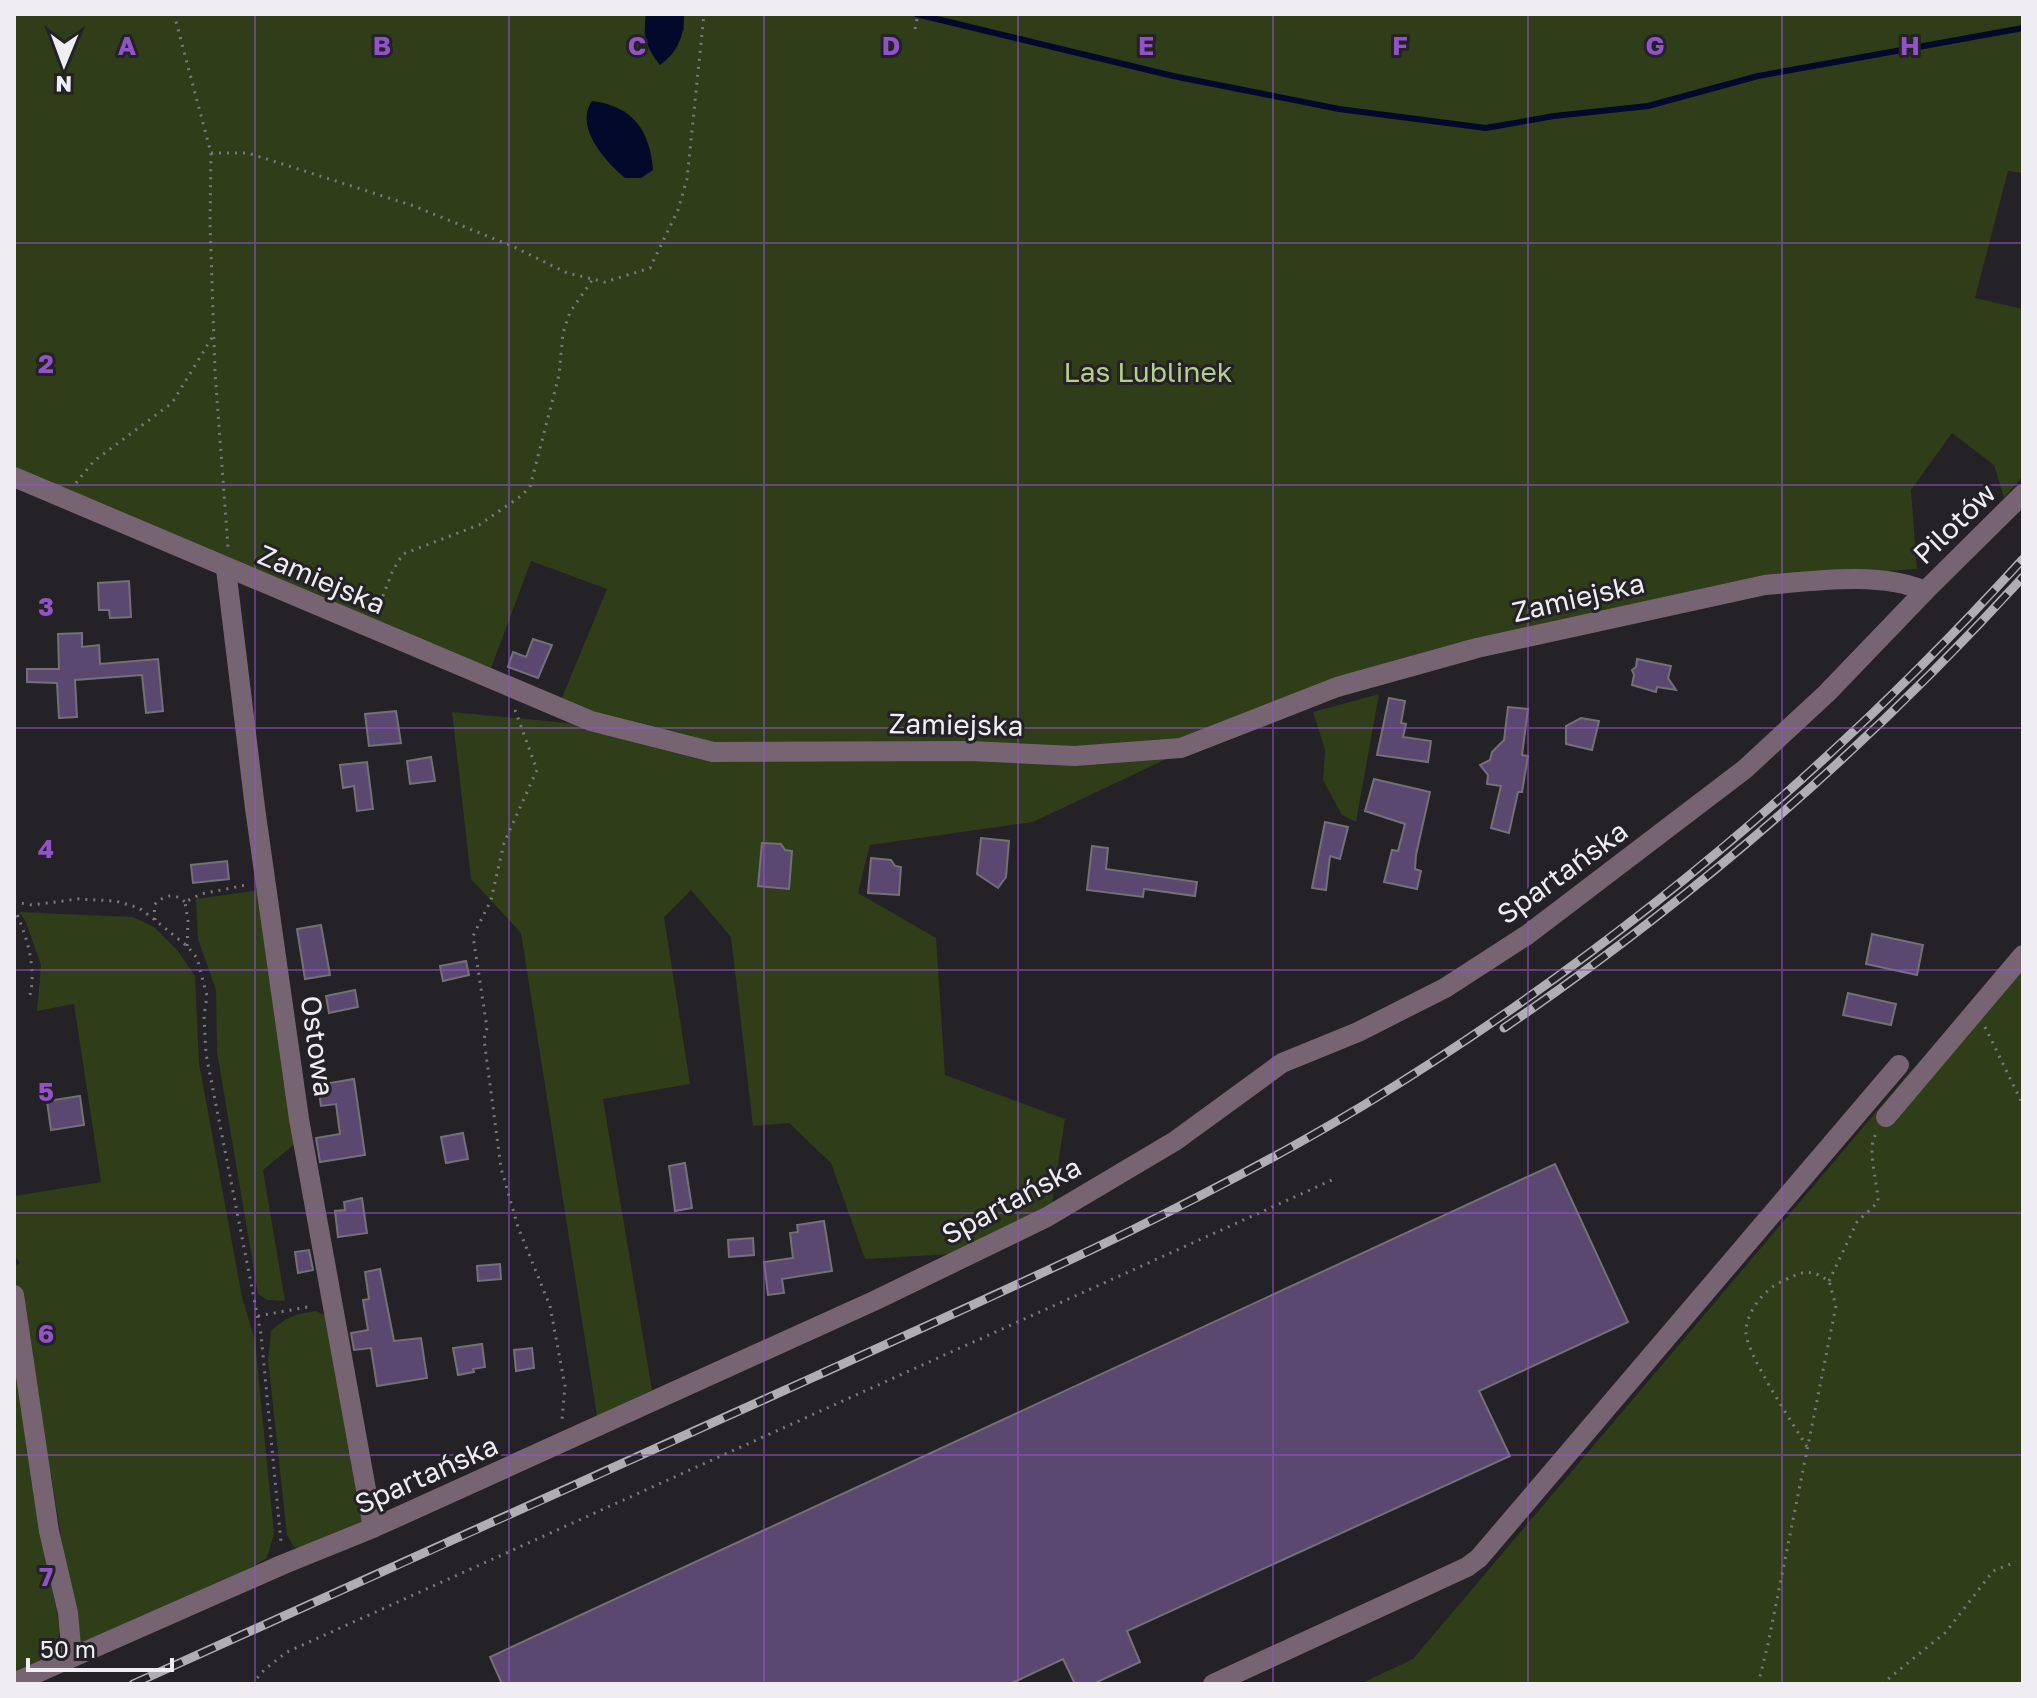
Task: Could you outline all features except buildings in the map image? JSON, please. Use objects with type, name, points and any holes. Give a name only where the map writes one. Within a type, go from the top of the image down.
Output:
[{"type":"street","name":"Zamiejska","points":[[14,477],[591,721],[713,752],[970,751],[1075,756],[1181,748],[1337,687],[1477,648],[1765,585],[1829,580],[1886,581],[1907,582],[1925,591]]},
{"type":"street","name":"Pilotów","points":[[1925,591],[2023,494]]},
{"type":"street","name":"Ostowa","points":[[228,570],[255,808],[299,1119],[373,1528]]},
{"type":"street","name":"Spartańska","points":[[14,1683],[560,1444],[876,1300],[1047,1217],[1175,1141],[1282,1063],[1358,1032],[1460,979],[1527,935],[1745,769],[1827,693],[1925,591]]},
{"type":"street","points":[[1886,1117],[2023,955]]},
{"type":"street","points":[[1213,1684],[1467,1567],[1479,1558],[1899,1065]]},
{"type":"street","points":[[14,1295],[49,1531],[68,1613],[72,1657]]},
{"type":"path","points":[[174,14],[211,153],[213,336],[228,570]]},
{"type":"path","points":[[211,153],[248,153],[414,206],[514,247],[567,273],[605,282],[650,268],[678,210],[687,179],[704,14]]},
{"type":"path","points":[[915,29],[918,14]]},
{"type":"path","points":[[371,630],[393,570],[403,554],[479,525],[530,487],[559,375],[563,333],[570,312],[593,279]]},
{"type":"path","points":[[63,498],[94,461],[172,403],[213,336]]},
{"type":"path","points":[[514,689],[513,704],[537,770],[504,843],[491,900],[473,936],[487,1028],[484,1039],[501,1168],[518,1227],[550,1306],[565,1386],[560,1444]]},
{"type":"path","points":[[185,902],[201,894],[267,882]]},
{"type":"path","points":[[155,920],[154,905],[161,898],[171,895],[179,897],[185,902],[187,946]]},
{"type":"path","points":[[14,902],[32,905],[78,899],[116,901],[139,908],[187,946],[197,958],[207,996],[204,1016],[206,1054],[258,1316],[284,1564]]},
{"type":"path","points":[[14,908],[27,946],[33,981],[30,995]]},
{"type":"path","points":[[1977,1009],[2023,1105]]},
{"type":"path","points":[[1829,1281],[1857,1222],[1878,1202],[1872,1140],[1886,1117]]},
{"type":"path","points":[[252,1684],[287,1652],[1332,1180]]},
{"type":"path","points":[[1758,1684],[1807,1447],[1836,1306],[1829,1281],[1814,1271],[1799,1273],[1771,1287],[1756,1303],[1746,1332],[1752,1352],[1807,1447]]},
{"type":"path","points":[[258,1316],[300,1307],[333,1307]]},
{"type":"path","points":[[1882,1684],[1946,1632],[1993,1571],[2016,1562]]},
{"type":"green space","name":"Las Lublinek","points":[[14,14],[646,14],[644,35],[684,31],[684,14],[2023,14],[2023,173],[2008,171],[1975,298],[2023,309],[2023,476],[2004,498],[1994,465],[1952,433],[1911,490],[1917,569],[1760,579],[1334,681],[1178,742],[1077,752],[716,746],[593,713],[561,700],[607,589],[531,561],[490,671],[14,470]]},
{"type":"green space","points":[[1379,694],[1356,822],[1342,815],[1323,780],[1325,750],[1313,712]]},
{"type":"green space","points":[[452,712],[578,724],[713,757],[1175,755],[1033,822],[870,845],[858,893],[936,938],[945,1075],[1065,1119],[1052,1204],[953,1254],[865,1259],[831,1163],[789,1123],[753,1126],[731,937],[691,890],[664,917],[690,1084],[603,1099],[652,1390],[597,1416],[521,933],[471,879]]},
{"type":"green space","points":[[260,890],[298,1141],[263,1170],[285,1301],[267,1300],[258,1294],[217,1052],[216,990],[198,939],[196,899]]},
{"type":"green space","points":[[19,912],[133,917],[154,927],[178,951],[195,976],[199,1063],[242,1297],[255,1341],[274,1534],[267,1558],[238,1575],[79,1647],[51,1475],[31,1475],[60,1629],[55,1655],[14,1676],[14,1266],[20,1263],[14,1255],[14,1196],[101,1182],[74,1004],[37,1011],[41,965],[26,922]]},
{"type":"green space","points":[[2023,963],[2023,1684],[1360,1684],[1413,1659],[1909,1073]]},
{"type":"green space","points":[[316,1311],[329,1317],[364,1525],[307,1549],[294,1547],[287,1535],[268,1360],[271,1331],[291,1317]]},
{"type":"water","points":[[646,14],[684,14],[679,43],[660,65],[647,41]]},
{"type":"water","points":[[592,101],[618,108],[637,123],[648,143],[653,170],[641,178],[625,178],[601,153],[587,122],[587,111]]},
{"type":"waterway","points":[[916,14],[1173,76],[1339,109],[1486,128],[1554,116],[1648,106],[1758,76],[2023,28]]},
{"type":"railway","points":[[133,1684],[1024,1282],[1230,1180],[1364,1105],[1543,987],[1713,856],[1873,713],[2023,559]]},
{"type":"railway","points":[[1504,1028],[1643,927],[1776,818],[1903,701],[2023,577]]}]
